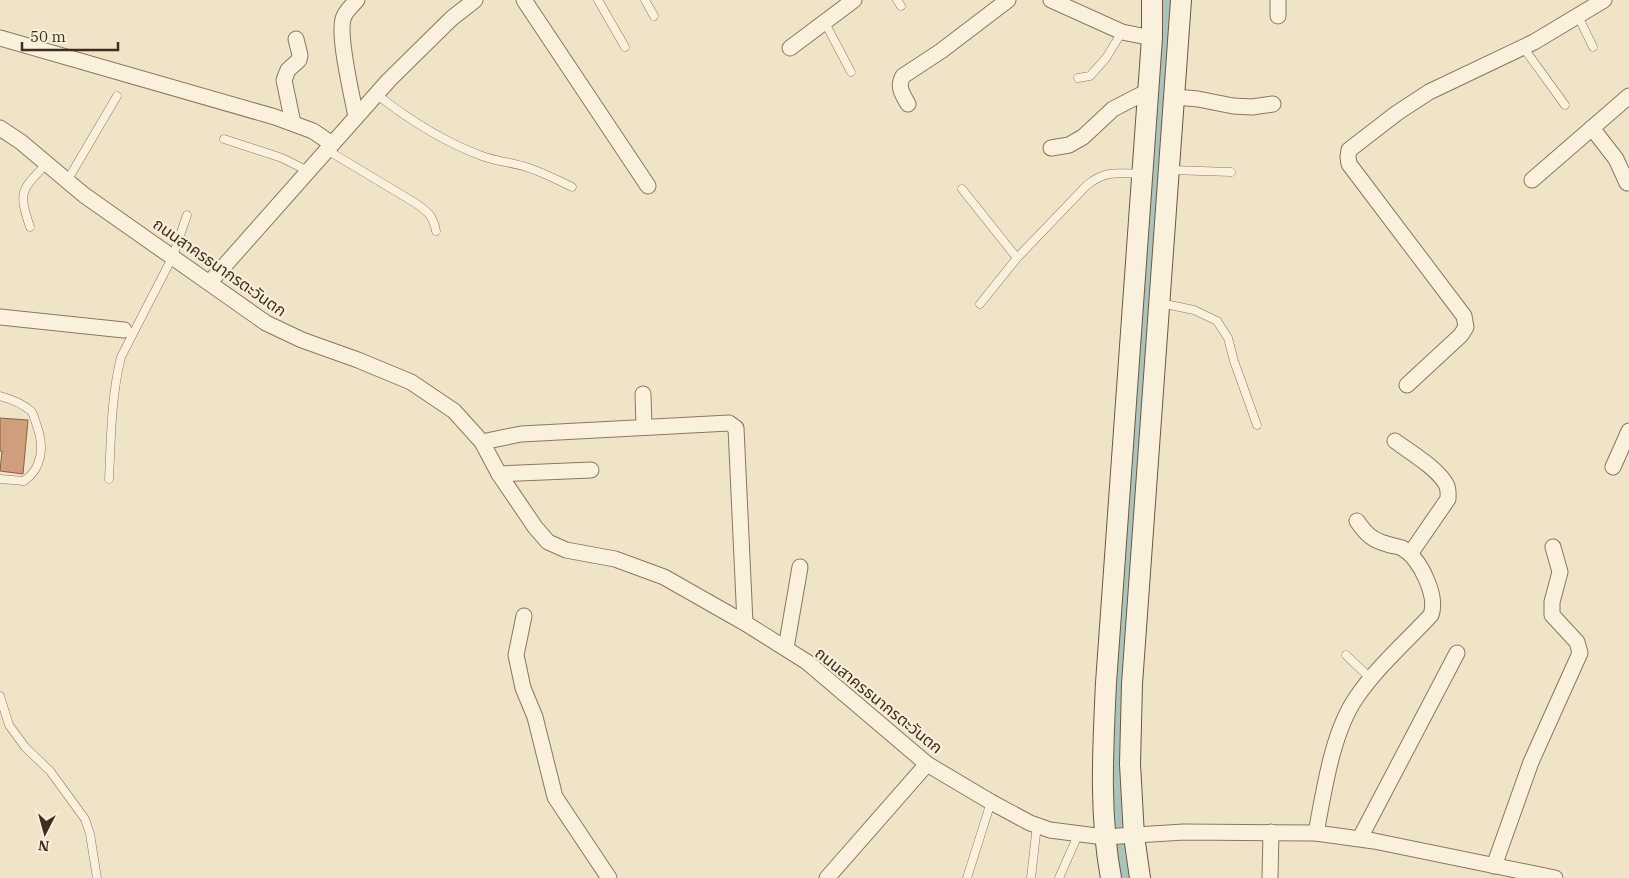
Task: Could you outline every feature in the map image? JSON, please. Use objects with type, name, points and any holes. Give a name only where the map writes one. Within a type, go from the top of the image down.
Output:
[{"type":"street","points":[[356,117],[346,62],[342,24],[344,16],[357,0]]},
{"type":"street","points":[[210,282],[376,94],[452,18],[475,0]]},
{"type":"street","points":[[524,0],[648,186]]},
{"type":"street","points":[[790,48],[854,0]]},
{"type":"street","points":[[908,104],[901,92],[903,76],[941,51],[1008,0]]},
{"type":"street","points":[[1051,0],[1079,6],[1122,32],[1152,38]]},
{"type":"street","points":[[1111,878],[1106,837],[1103,764],[1106,683],[1143,174],[1152,38],[1152,0]]},
{"type":"street","points":[[1140,878],[1132,835],[1130,764],[1132,684],[1182,0]]},
{"type":"street","points":[[1278,0],[1278,16]]},
{"type":"street","points":[[1407,385],[1461,335],[1466,327],[1464,316],[1349,164],[1349,150],[1397,113],[1429,92],[1523,47],[1604,0]]},
{"type":"street","points":[[0,38],[275,117],[313,131],[329,147]]},
{"type":"street","points":[[293,123],[284,80],[288,70],[299,60],[300,55],[296,39]]},
{"type":"street","points":[[1050,148],[1069,145],[1083,137],[1113,109],[1148,91]]},
{"type":"street","points":[[1532,180],[1629,96]]},
{"type":"street","points":[[1175,97],[1242,107],[1273,104]]},
{"type":"street","name":"ถนนสาครธนากรตะวันตก","points":[[0,128],[21,142],[84,195],[266,323],[287,334],[411,382],[454,411],[482,442],[500,474],[548,542],[566,550],[615,559],[664,576],[807,662],[927,764],[991,802],[1037,825],[1050,830],[1078,835],[1106,837],[1184,832],[1316,833],[1360,838],[1548,877]]},
{"type":"street","points":[[1592,128],[1616,159],[1626,183]]},
{"type":"street","points":[[0,317],[124,330]]},
{"type":"street","points":[[643,394],[644,427]]},
{"type":"street","points":[[482,442],[521,434],[729,423],[736,428],[745,623]]},
{"type":"street","points":[[1613,467],[1629,431]]},
{"type":"street","points":[[1395,440],[1434,471],[1446,483],[1449,491],[1448,499],[1410,554]]},
{"type":"street","points":[[500,474],[591,470]]},
{"type":"street","points":[[1316,833],[1324,787],[1346,716],[1356,698],[1371,679],[1430,615],[1434,608],[1430,586],[1410,554],[1400,547],[1385,544],[1366,534],[1357,521]]},
{"type":"street","points":[[1478,878],[1488,864],[1580,653],[1577,642],[1552,615],[1552,602],[1560,572],[1553,547]]},
{"type":"street","points":[[786,648],[800,567]]},
{"type":"street","points":[[524,616],[516,654],[523,688],[535,717],[555,797],[609,878]]},
{"type":"street","points":[[1360,838],[1457,652]]},
{"type":"street","points":[[827,878],[927,764]]},
{"type":"street","points":[[1270,878],[1271,832]]},
{"type":"lane","points":[[598,0],[625,47]]},
{"type":"lane","points":[[645,0],[654,16]]},
{"type":"lane","points":[[1578,16],[1593,47]]},
{"type":"lane","points":[[824,21],[851,72]]},
{"type":"lane","points":[[1078,78],[1090,76],[1106,58],[1122,32]]},
{"type":"lane","points":[[1523,47],[1565,105]]},
{"type":"lane","points":[[376,94],[402,114],[461,147],[483,157],[524,166],[572,187]]},
{"type":"lane","points":[[67,181],[117,96]]},
{"type":"lane","points":[[224,139],[282,158],[308,171]]},
{"type":"lane","points":[[329,147],[417,204],[434,219],[436,231]]},
{"type":"lane","points":[[30,227],[22,198],[24,190],[46,164]]},
{"type":"lane","points":[[1170,170],[1231,172]]},
{"type":"lane","points":[[980,304],[1017,258],[1087,185],[1098,176],[1109,172],[1143,174]]},
{"type":"lane","points":[[962,189],[1017,258]]},
{"type":"lane","points":[[109,479],[116,375],[121,358],[173,256],[187,215]]},
{"type":"lane","points":[[1160,303],[1194,310],[1217,321],[1228,338],[1234,361],[1257,425]]},
{"type":"lane","points":[[0,396],[17,401],[32,412],[40,436],[41,450],[33,475],[24,481],[0,479]]},
{"type":"lane","points":[[1346,656],[1371,679]]},
{"type":"lane","points":[[0,696],[9,725],[25,747],[50,772],[84,819],[90,834],[97,878]]},
{"type":"lane","points":[[967,878],[991,802]]},
{"type":"lane","points":[[1031,878],[1037,825]]},
{"type":"lane","points":[[1059,878],[1078,835]]},
{"type":"building","points":[[0,418],[28,420],[23,474],[0,471],[2,451],[0,451]]},
{"type":"waterway","points":[[1126,878],[1118,806],[1119,684],[1168,0]]}]
